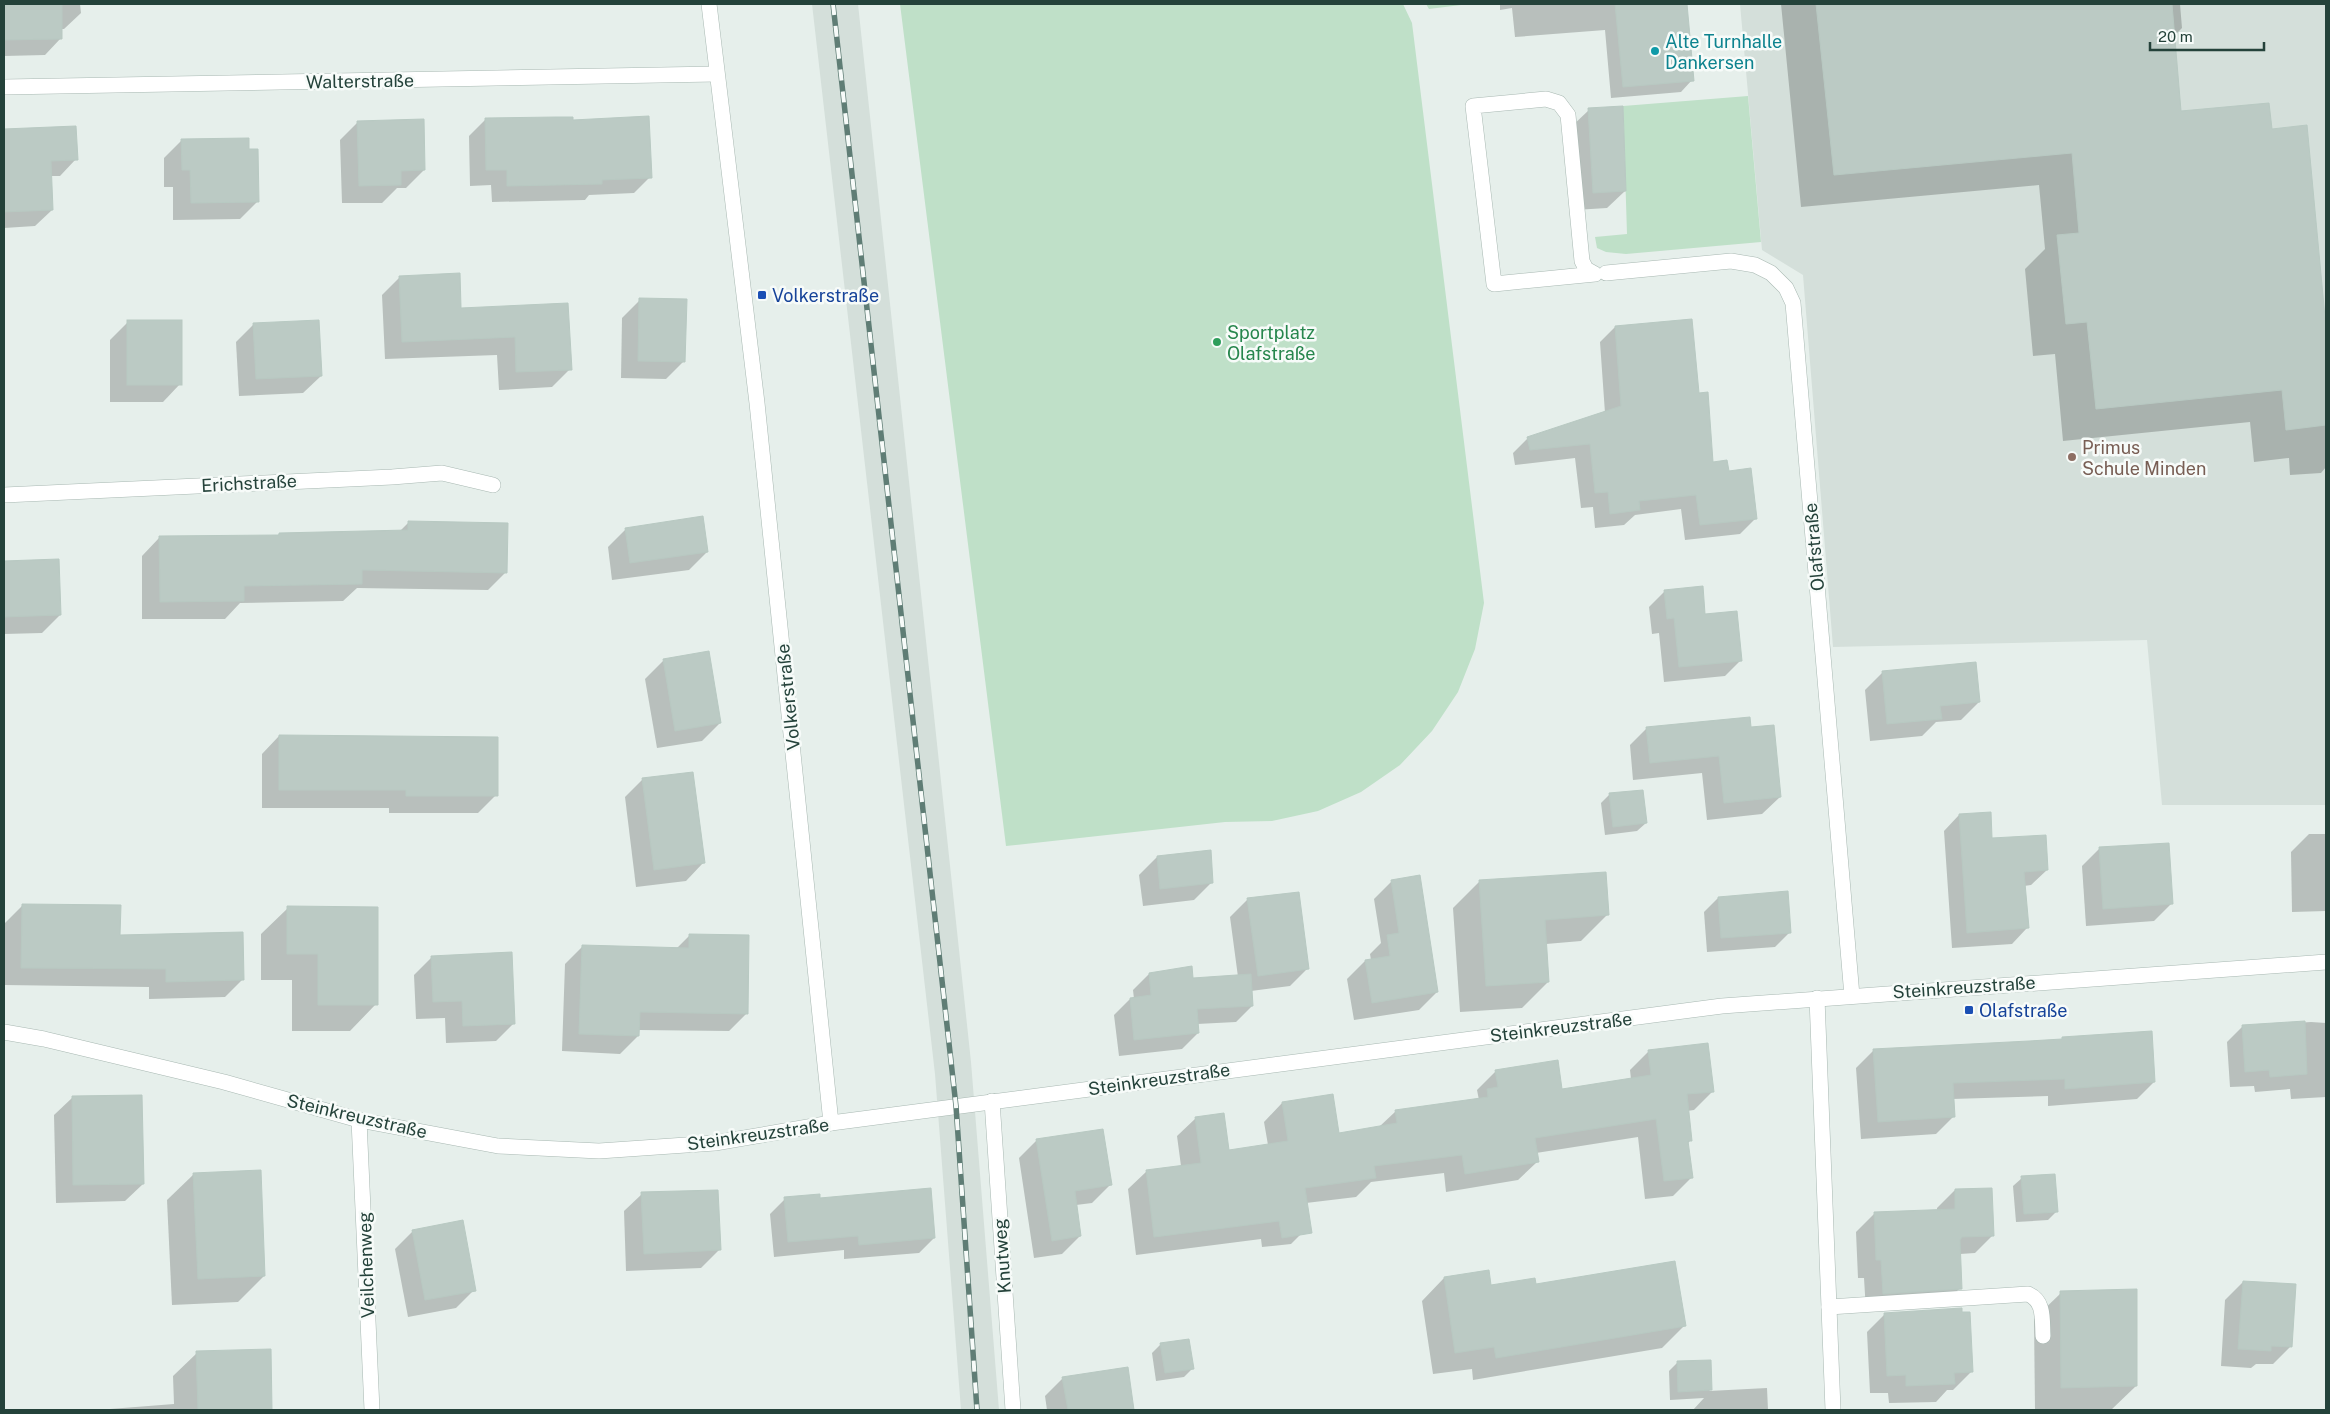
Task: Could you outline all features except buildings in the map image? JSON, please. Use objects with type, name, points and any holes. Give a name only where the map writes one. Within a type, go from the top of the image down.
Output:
[{"type":"street","name":"Volkerstraße","points":[[709,4],[757,402],[831,1123]]},
{"type":"street","name":"Walterstraße","points":[[4,87],[716,74]]},
{"type":"street","name":"Olafstraße","points":[[1600,273],[1586,269],[1582,260],[1568,115],[1560,103],[1546,99],[1473,106],[1494,284],[1731,261],[1747,264],[1771,273],[1786,288],[1793,304],[1852,996]]},
{"type":"street","name":"Erichstraße","points":[[4,494],[372,478],[442,473],[493,485]]},
{"type":"street","name":"Steinkreuzstraße","points":[[4,1032],[44,1039],[224,1082],[359,1120],[498,1146],[599,1151],[715,1143],[831,1123],[992,1101],[1722,1006],[2326,962]]},
{"type":"street","points":[[1817,998],[1833,1410]]},
{"type":"street","name":"Knutweg","points":[[992,1101],[1013,1410]]},
{"type":"street","name":"Veilchenweg","points":[[359,1120],[372,1410]]},
{"type":"street","points":[[1829,1306],[2028,1294],[2035,1297],[2041,1305],[2043,1336]]},
{"type":"shaded area","points":[[812,4],[858,4],[971,1062],[999,1410],[961,1410],[935,1074]]},
{"type":"shaded area","name":"Primus Schule Minden","points":[[1740,4],[2326,4],[2326,805],[2162,805],[2147,640],[1833,647],[1803,275],[1762,250]]},
{"type":"green space","points":[[900,4],[1403,4],[1412,23],[1484,603],[1475,649],[1458,692],[1432,731],[1400,765],[1361,792],[1318,811],[1272,821],[1225,822],[1006,846]]},
{"type":"green space","points":[[1426,4],[1469,4],[1429,9]]},
{"type":"green space","points":[[1748,96],[1761,242],[1626,254],[1606,252],[1597,248],[1595,237],[1627,234],[1623,106]]},
{"type":"railway","points":[[833,4],[956,1106],[977,1410]]},
{"type":"place","name":"Alte Turnhalle Dankersen","points":[[1655,51]]},
{"type":"place","name":"Volkerstraße","points":[[762,295]]},
{"type":"place","name":"Sportplatz Olafstraße","points":[[1217,342]]},
{"type":"place","name":"Primus Schule Minden","points":[[2072,457]]},
{"type":"place","name":"Olafstraße","points":[[1969,1010]]}]
